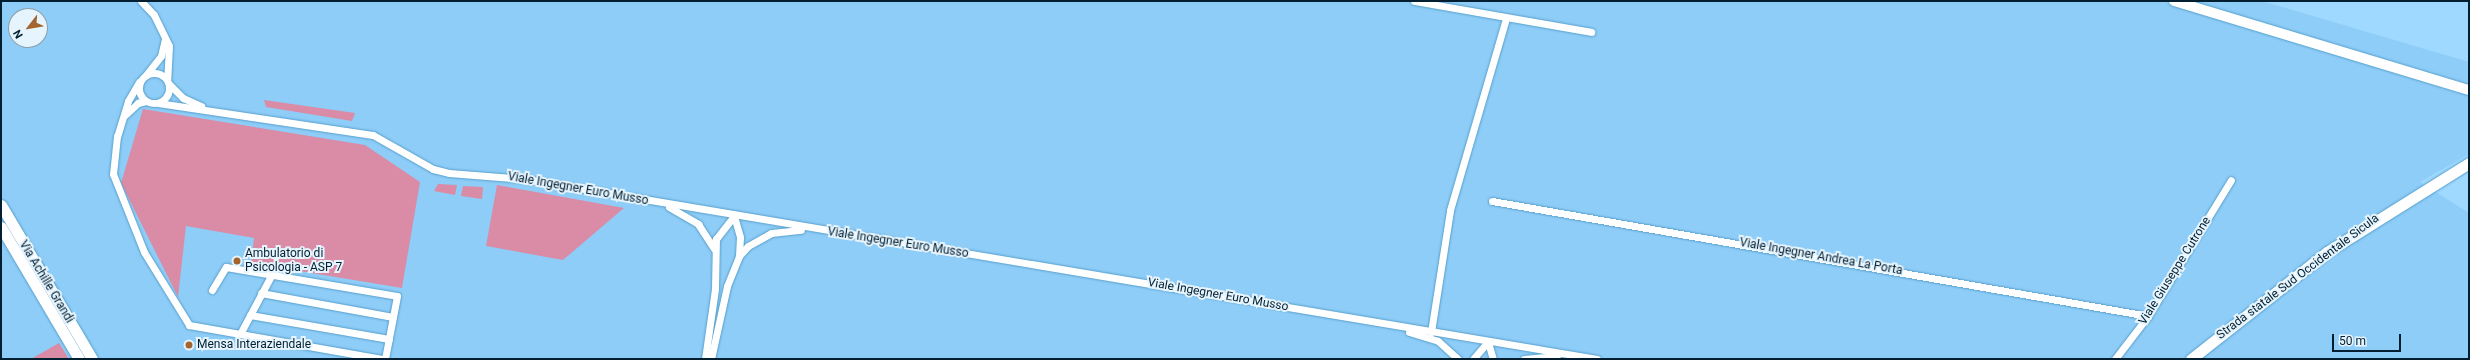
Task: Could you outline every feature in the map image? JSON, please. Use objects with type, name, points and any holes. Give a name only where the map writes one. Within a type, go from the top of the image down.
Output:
[{"type":"main road","name":"Strada statale Sud Occidentale Sicula","points":[[2190,359],[2327,252],[2378,217],[2469,163]]},
{"type":"main road","name":"Via Achille Grandi","points":[[1,205],[92,359]]},
{"type":"main road","name":"Via Achille Grandi","points":[[1,227],[79,359]]},
{"type":"street","points":[[141,1],[154,15],[170,54],[166,98],[158,103]]},
{"type":"street","points":[[1414,1],[1591,32]]},
{"type":"street","points":[[2174,1],[2469,90]]},
{"type":"street","points":[[1431,332],[1450,210],[1506,18]]},
{"type":"street","points":[[165,39],[161,56],[139,82],[124,116],[112,160],[113,174],[144,252],[189,326],[382,359]]},
{"type":"street","points":[[145,75],[154,72],[168,82],[183,98],[206,108]]},
{"type":"street","points":[[139,82],[139,91],[146,102]]},
{"type":"street","points":[[124,116],[132,107],[146,102],[206,108]]},
{"type":"street","name":"Viale Ingegner Euro Musso","points":[[206,108],[373,135],[433,169],[449,173],[525,179],[809,229],[1597,359]]},
{"type":"street","name":"Viale Giuseppe Cutrone","points":[[2115,359],[2148,316],[2231,180]]},
{"type":"street","name":"Viale Ingegner Andrea La Porta","points":[[1492,201],[2148,316]]},
{"type":"street","points":[[657,203],[698,224],[714,250]]},
{"type":"street","points":[[705,359],[715,289],[714,250],[719,232],[734,216]]},
{"type":"street","points":[[711,359],[724,298],[739,256],[740,237],[734,216]]},
{"type":"street","points":[[739,256],[748,246],[771,233],[809,229]]},
{"type":"street","points":[[212,290],[226,267],[397,296],[385,359]]},
{"type":"street","points":[[240,334],[272,274]]},
{"type":"street","points":[[261,294],[393,317]]},
{"type":"street","points":[[250,315],[389,339]]},
{"type":"street","points":[[1386,324],[1438,341],[1458,359]]},
{"type":"street","points":[[1473,359],[1488,342]]},
{"type":"street","points":[[1488,342],[1493,359]]},
{"type":"street","points":[[1524,359],[1581,356]]},
{"type":"shaded area","points":[[1,1],[2262,1],[2469,62],[2469,154],[2420,182],[2469,213],[2469,359],[1,359]]},
{"type":"shaded area","points":[[264,100],[355,113],[352,121],[266,107]]},
{"type":"shaded area","points":[[143,109],[365,145],[420,182],[402,288],[251,263],[254,238],[186,226],[178,297],[121,183]]},
{"type":"shaded area","points":[[438,184],[457,185],[455,195],[434,191]]},
{"type":"shaded area","points":[[497,185],[624,208],[563,260],[486,246]]},
{"type":"shaded area","points":[[463,186],[483,187],[482,199],[461,196]]},
{"type":"shaded area","points":[[59,343],[69,359],[31,359]]},
{"type":"place","name":"Ambulatorio di Psicologia - ASP 7","points":[[237,261]]},
{"type":"place","name":"Mensa Interaziendale","points":[[189,345]]}]
